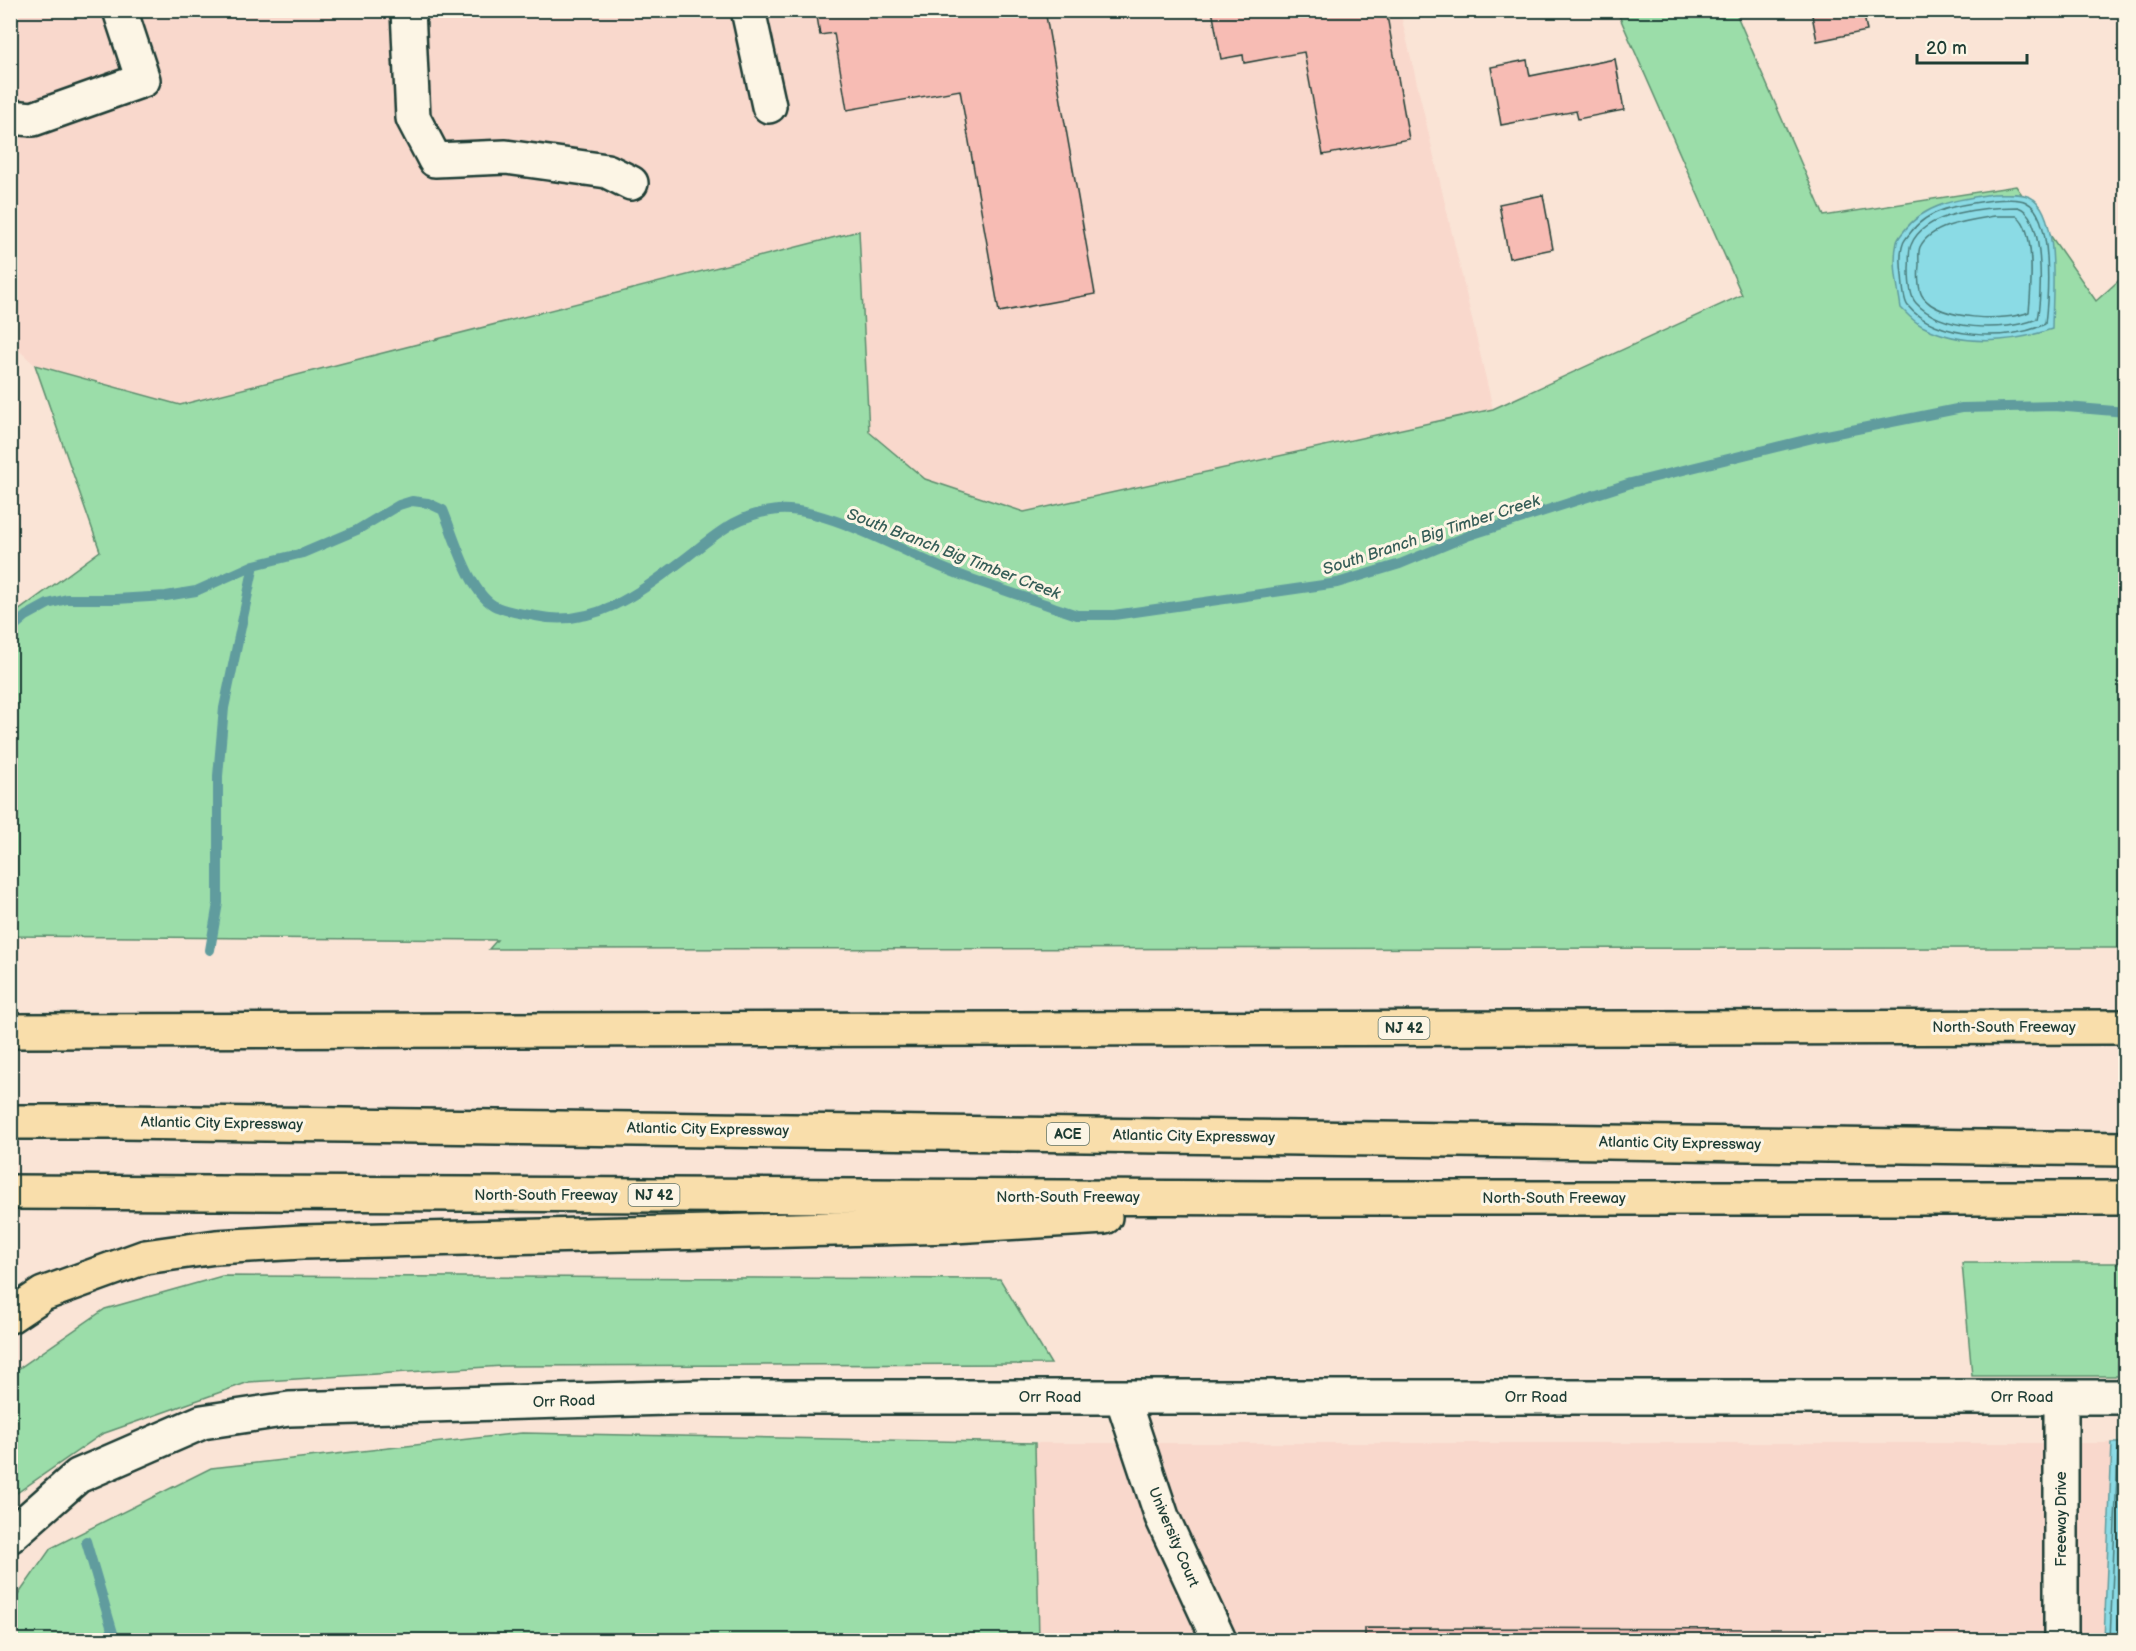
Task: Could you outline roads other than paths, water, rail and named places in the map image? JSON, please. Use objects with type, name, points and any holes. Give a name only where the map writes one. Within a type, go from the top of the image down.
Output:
[{"type":"highway","name":"North-South Freeway","points":[[10,1031],[2126,1027]]},
{"type":"highway","name":"Atlantic City Expressway","points":[[10,1122],[2126,1149]]},
{"type":"highway","name":"North-South Freeway","points":[[10,1192],[1297,1198],[2126,1198]]},
{"type":"highway","points":[[10,1316],[43,1294],[146,1257],[216,1247],[302,1242],[954,1226],[1111,1217],[1297,1198]]},
{"type":"street","points":[[10,117],[33,119],[143,80],[120,10]]},
{"type":"street","points":[[408,10],[413,118],[435,160],[506,157],[607,171],[631,183]]},
{"type":"street","points":[[747,10],[769,106]]},
{"type":"street","name":"Orr Road","points":[[10,1536],[78,1476],[202,1422],[289,1408],[702,1397],[2126,1397]]},
{"type":"street","name":"University Court","points":[[1122,1397],[1162,1517],[1219,1641]]},
{"type":"street","name":"Freeway Drive","points":[[2061,1397],[2061,1641]]},
{"type":"water","points":[[1993,194],[2016,194],[2030,197],[2040,205],[2047,219],[2053,257],[2052,329],[2020,337],[1987,341],[1953,337],[1922,326],[1901,308],[1895,267],[1898,239],[1922,214],[1933,208]]},
{"type":"water","points":[[2112,1443],[2125,1443],[2125,1640],[2104,1640]]},
{"type":"waterway","name":"South Branch Big Timber Creek","points":[[10,630],[26,616],[48,604],[67,599],[166,596],[196,591],[254,565],[303,553],[357,530],[399,505],[412,501],[428,503],[443,510],[464,564],[479,591],[487,601],[511,612],[558,619],[598,612],[635,594],[728,526],[751,516],[778,510],[796,511],[838,522],[957,574],[1077,615],[1114,615],[1337,583],[1400,564],[1470,535],[1631,483],[1817,437],[1962,408],[2055,406],[2126,412]]},
{"type":"waterway","points":[[210,950],[218,903],[218,776],[224,708],[254,565]]},
{"type":"waterway","points":[[86,1541],[115,1640]]}]
